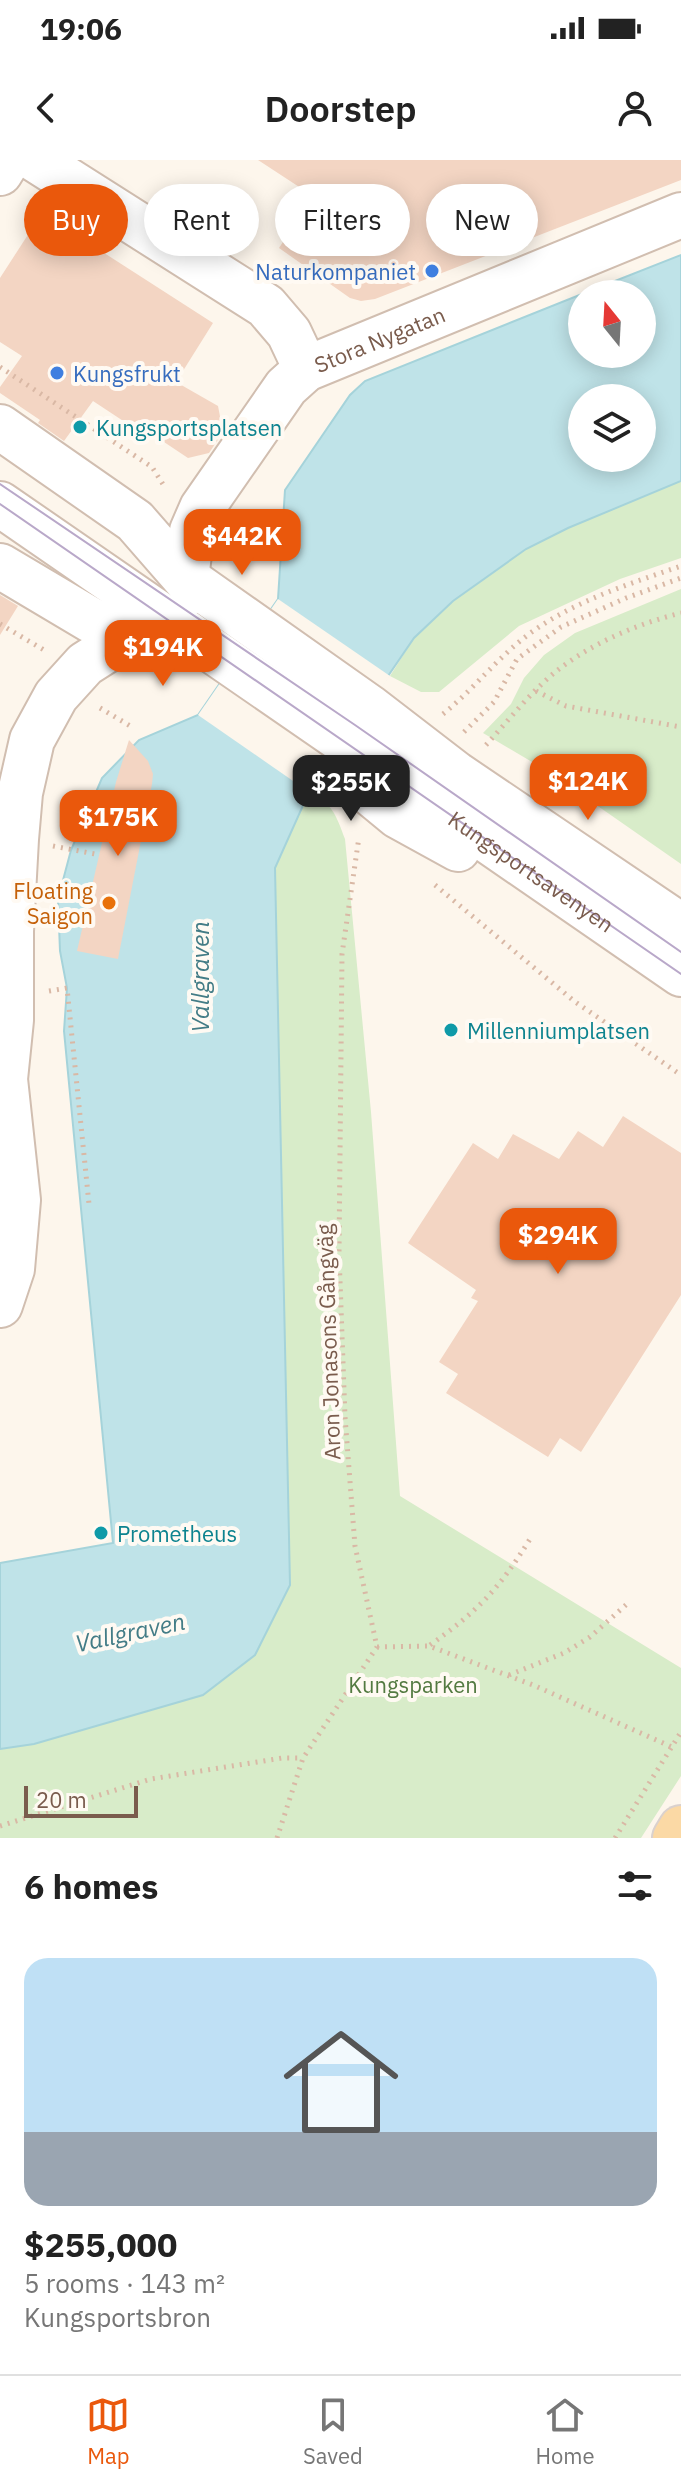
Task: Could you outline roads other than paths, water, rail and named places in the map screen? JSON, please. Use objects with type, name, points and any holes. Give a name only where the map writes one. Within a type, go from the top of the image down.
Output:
[{"type":"main road","points":[[675,1838],[681,1828]]},
{"type":"street","points":[[0,173],[8,160]]},
{"type":"street","points":[[36,160],[266,306],[289,333],[306,369]]},
{"type":"street","name":"Stora Nygatan","points":[[186,578],[192,531],[214,488],[286,387],[306,369],[681,215]]},
{"type":"street","points":[[0,427],[135,521],[186,578],[238,657]]},
{"type":"street","points":[[0,484],[238,657],[350,733]]},
{"type":"street","points":[[0,504],[350,733],[462,768]]},
{"type":"street","points":[[0,566],[91,620],[238,657]]},
{"type":"street","points":[[0,1305],[12,1269],[18,1200],[4,1089],[11,1006],[6,938],[20,793],[32,740],[56,696],[85,664],[107,650],[143,635]]},
{"type":"street","name":"Kungsportsavenyen","points":[[350,733],[371,796],[415,827],[457,847],[681,1005]]},
{"type":"street","name":"Kungsportsavenyen","points":[[350,733],[681,974]]},
{"type":"street","name":"Kungsportsavenyen","points":[[462,768],[681,926]]},
{"type":"street","name":"Kungsportsavenyen","points":[[462,768],[681,952]]},
{"type":"water","name":"Vallgraven","points":[[681,255],[681,481],[526,549],[453,601],[414,638],[309,792],[275,868],[290,1585],[255,1655],[203,1695],[34,1744],[0,1749],[0,1563],[113,1543],[64,1031],[67,988],[60,951],[58,899],[71,850],[102,778],[139,740],[198,715],[278,599],[285,490],[350,395],[365,381],[568,300],[568,368],[656,368],[656,280],[618,280]]},
{"type":"tram line","points":[[0,484],[355,725],[681,952]]},
{"type":"tram line","points":[[0,504],[681,974]]},
{"type":"place","name":"Naturkompaniet","points":[[432,271]]},
{"type":"place","name":"Kungsfrukt","points":[[57,373]]},
{"type":"place","name":"Kungsportsplatsen","points":[[80,427]]},
{"type":"place","name":"Floating Saigon","points":[[109,903]]},
{"type":"place","name":"Millenniumplatsen","points":[[451,1030]]},
{"type":"place","name":"Prometheus","points":[[101,1533]]},
{"type":"park label","name":"Kungsparken","points":[[413,1684]]}]
